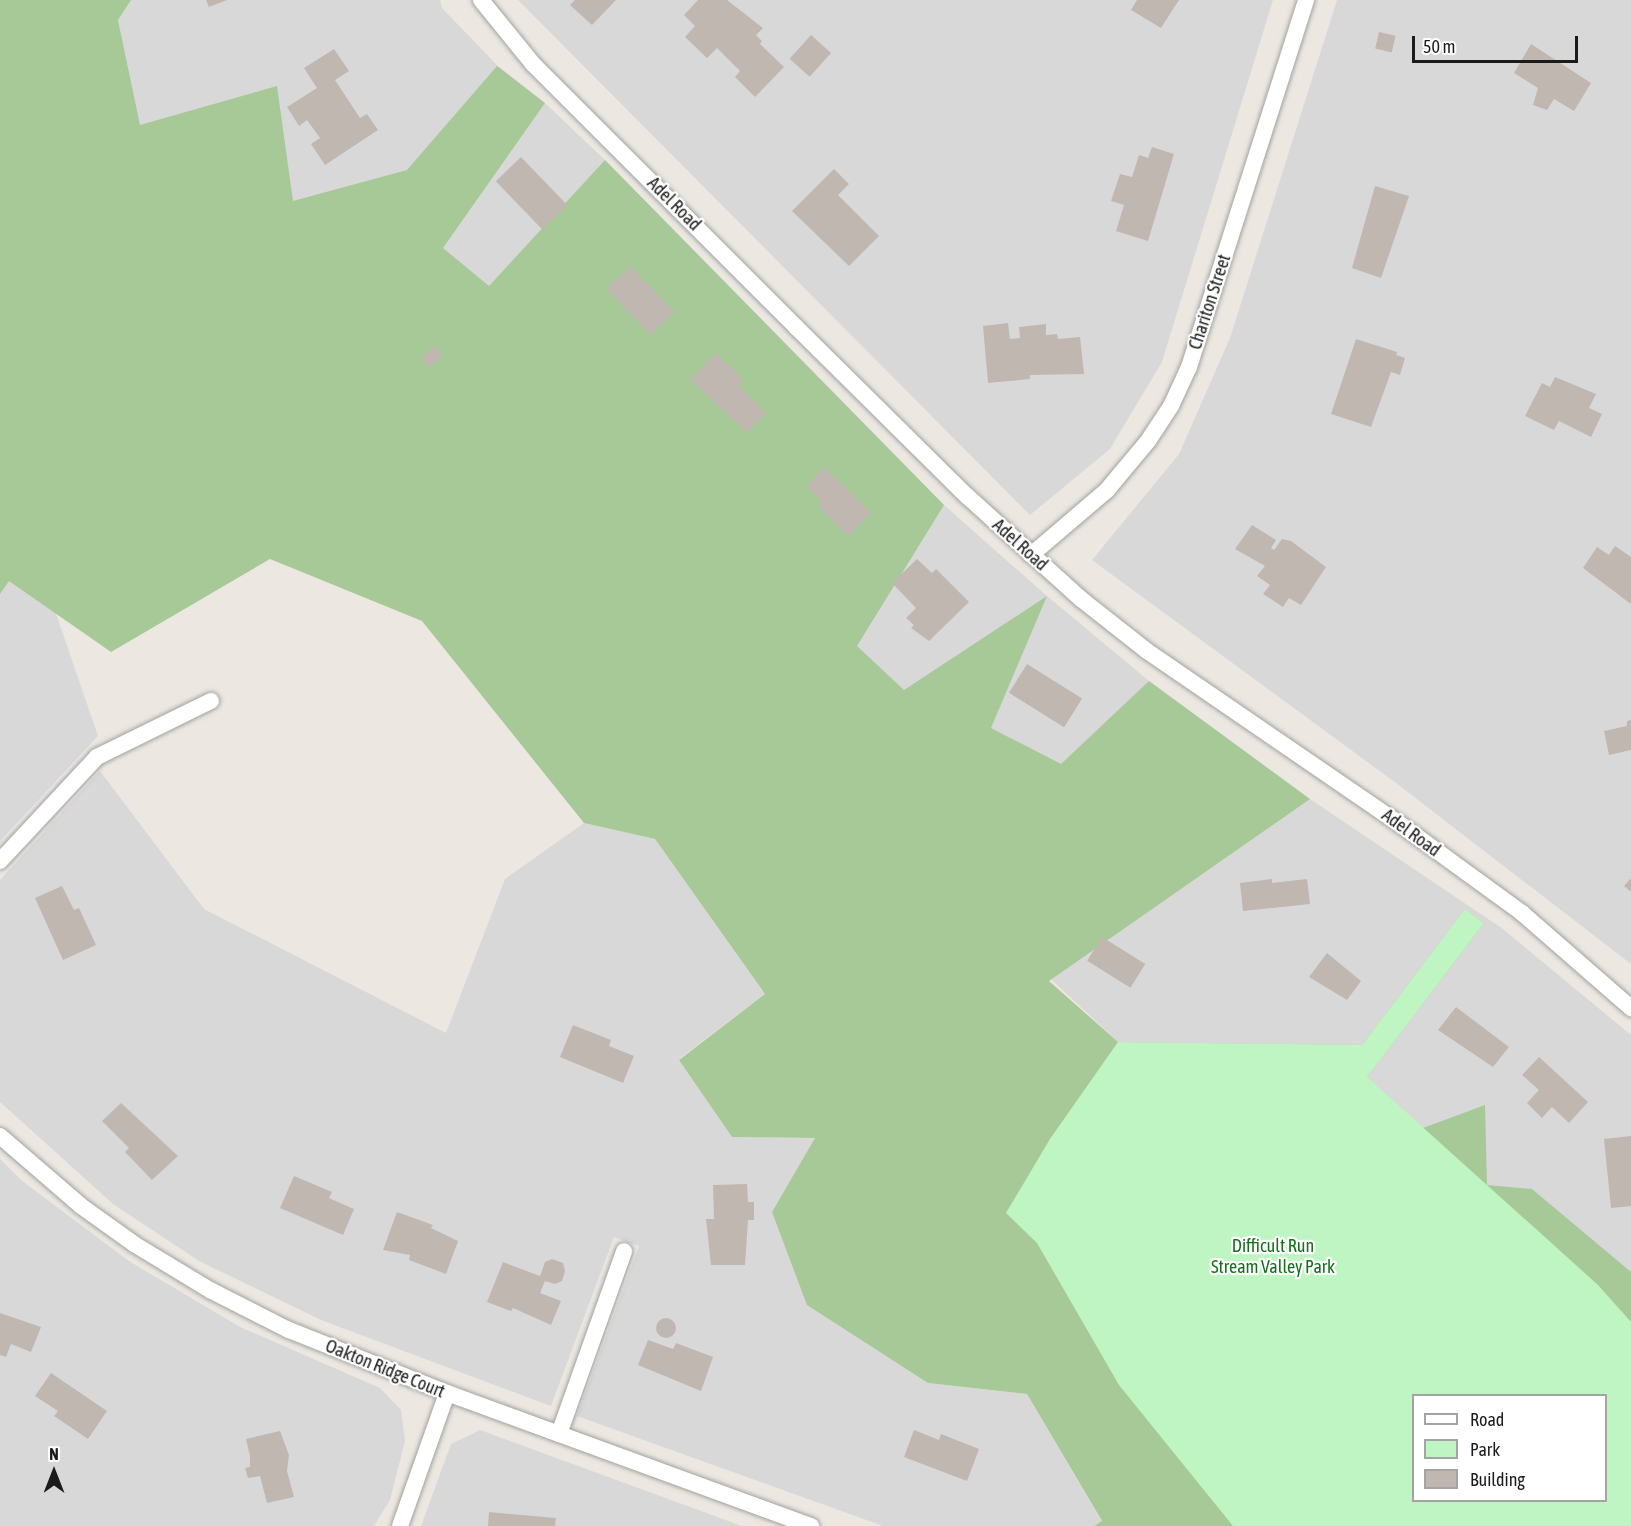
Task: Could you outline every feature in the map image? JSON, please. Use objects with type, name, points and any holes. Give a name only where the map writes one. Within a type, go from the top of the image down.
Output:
[{"type":"street","name":"Adel Road","points":[[481,0],[533,64],[967,496],[1031,555],[1147,651],[1401,825],[1522,913],[1631,1008]]},
{"type":"street","name":"Chariton Street","points":[[1031,555],[1107,490],[1148,441],[1171,406],[1189,367],[1306,0]]},
{"type":"street","points":[[0,861],[97,757],[211,701]]},
{"type":"street","name":"Oakton Ridge Court","points":[[0,1136],[81,1206],[210,1290],[289,1330],[447,1393],[811,1526]]},
{"type":"street","points":[[559,1434],[624,1251]]},
{"type":"street","points":[[400,1526],[447,1393]]},
{"type":"shaded area","points":[[119,0],[440,0],[442,8],[497,65],[545,103],[605,160],[944,505],[1047,596],[1149,681],[1310,799],[1503,929],[1631,1035],[1631,1322],[1598,1285],[1367,1077],[1484,923],[1465,909],[1362,1045],[1118,1042],[139,125],[118,20]]},
{"type":"shaded area","points":[[518,0],[1273,0],[1162,362],[1110,449],[1030,515]]},
{"type":"shaded area","points":[[1337,0],[1631,0],[1631,964],[1396,783],[1092,560],[1179,454],[1230,338]]},
{"type":"shaded area","points":[[0,533],[49,593],[98,736],[0,841]]},
{"type":"shaded area","points":[[100,771],[204,909],[446,1033],[505,879],[584,823],[655,839],[765,994],[679,1059],[732,1137],[816,1138],[772,1212],[928,1383],[1027,1394],[1102,1522],[1094,1526],[883,1526],[577,1416],[639,1246],[614,1237],[551,1406],[321,1320],[199,1261],[113,1204],[0,1102],[0,880]]},
{"type":"shaded area","points":[[0,1159],[21,1180],[129,1261],[240,1327],[380,1388],[401,1410],[405,1441],[390,1500],[374,1526],[0,1526]]},
{"type":"shaded area","points":[[480,1430],[742,1526],[421,1526],[451,1444]]},
{"type":"green space","points":[[0,0],[131,0],[118,20],[140,125],[277,86],[293,201],[407,170],[497,66],[545,103],[443,248],[489,286],[605,160],[944,505],[857,646],[904,690],[1047,596],[991,728],[1061,764],[1149,681],[1310,799],[1049,981],[1118,1042],[1362,1045],[1465,909],[1484,923],[1367,1077],[1423,1128],[1485,1105],[1487,1185],[1532,1189],[1631,1272],[1631,1526],[1094,1526],[1102,1521],[1027,1394],[928,1383],[807,1305],[772,1212],[815,1138],[732,1137],[679,1060],[765,994],[655,839],[584,823],[422,621],[270,559],[111,652],[9,581],[0,594]]},
{"type":"green space","name":"Difficult Run Stream Valley Park","points":[[1465,909],[1484,923],[1367,1077],[1598,1285],[1631,1322],[1631,1526],[1233,1526],[1119,1385],[1037,1243],[1006,1213],[1050,1139],[1118,1042],[1362,1045]]},
{"type":"building","points":[[206,0],[227,0],[209,7]]},
{"type":"building","points":[[575,0],[616,0],[592,25],[570,5]]},
{"type":"building","points":[[698,0],[727,0],[763,28],[756,35],[762,41],[760,44],[784,67],[755,97],[735,77],[740,71],[717,48],[707,58],[685,37],[695,26],[684,15]]},
{"type":"building","points":[[1137,0],[1179,0],[1161,28],[1131,10]]},
{"type":"building","points":[[1379,32],[1396,36],[1392,52],[1375,49]]},
{"type":"building","points":[[811,35],[831,53],[810,77],[790,59]]},
{"type":"building","points":[[1531,44],[1591,83],[1574,111],[1554,99],[1547,110],[1533,105],[1538,88],[1514,73]]},
{"type":"building","points":[[334,49],[349,71],[335,80],[360,118],[367,114],[378,130],[325,165],[311,144],[320,138],[307,120],[299,126],[287,107],[317,88],[304,68]]},
{"type":"building","points":[[1152,147],[1174,154],[1148,241],[1116,231],[1124,205],[1111,201],[1120,174],[1132,177],[1139,155],[1148,158]]},
{"type":"building","points":[[521,157],[568,205],[542,230],[496,181]]},
{"type":"building","points":[[834,169],[849,184],[838,195],[879,236],[849,266],[792,211]]},
{"type":"building","points":[[1375,186],[1409,196],[1381,278],[1352,268]]},
{"type":"building","points":[[630,266],[674,312],[651,335],[606,289]]},
{"type":"building","points":[[1008,323],[1010,339],[1020,338],[1019,327],[1046,324],[1046,335],[1057,334],[1058,339],[1080,337],[1084,374],[1030,375],[1030,379],[988,383],[983,326]]},
{"type":"building","points":[[1356,339],[1397,352],[1396,355],[1405,358],[1400,375],[1391,372],[1371,427],[1331,414]]},
{"type":"building","points":[[433,346],[442,355],[430,367],[421,358]]},
{"type":"building","points":[[716,353],[744,380],[738,385],[766,413],[747,432],[690,380]]},
{"type":"building","points":[[1555,377],[1596,394],[1589,408],[1602,414],[1591,437],[1559,421],[1554,430],[1525,416],[1542,383],[1550,387]]},
{"type":"building","points":[[824,467],[871,513],[848,536],[818,506],[822,502],[806,486]]},
{"type":"building","points":[[1252,525],[1276,540],[1271,548],[1274,550],[1282,539],[1291,541],[1326,567],[1301,605],[1289,598],[1283,607],[1263,594],[1270,585],[1257,576],[1265,566],[1235,549]]},
{"type":"building","points":[[1615,546],[1631,557],[1631,604],[1583,568],[1597,547],[1609,555]]},
{"type":"building","points":[[917,559],[932,573],[936,569],[969,602],[929,641],[911,628],[914,625],[906,618],[916,608],[892,583]]},
{"type":"building","points":[[1027,664],[1082,698],[1064,727],[1009,693]]},
{"type":"building","points":[[1631,720],[1631,750],[1609,755],[1604,731],[1627,726],[1627,721]]},
{"type":"building","points":[[1631,878],[1631,892],[1624,886]]},
{"type":"building","points":[[1272,879],[1272,883],[1307,879],[1310,904],[1243,911],[1240,883]]},
{"type":"building","points":[[62,886],[74,910],[79,908],[96,945],[63,960],[35,898]]},
{"type":"building","points":[[1102,937],[1145,964],[1130,988],[1087,961]]},
{"type":"building","points":[[1327,953],[1361,981],[1347,1000],[1309,977]]},
{"type":"building","points":[[1456,1007],[1509,1047],[1493,1067],[1438,1030]]},
{"type":"building","points":[[573,1025],[611,1040],[609,1046],[634,1056],[623,1083],[560,1057]]},
{"type":"building","points":[[1539,1057],[1588,1102],[1569,1123],[1552,1107],[1542,1118],[1527,1103],[1539,1090],[1522,1075]]},
{"type":"building","points":[[121,1103],[178,1156],[152,1180],[125,1152],[129,1148],[102,1121]]},
{"type":"building","points":[[1631,1136],[1631,1206],[1611,1208],[1604,1139]]},
{"type":"building","points":[[294,1176],[332,1192],[329,1198],[354,1209],[343,1235],[280,1208]]},
{"type":"building","points":[[747,1184],[748,1202],[754,1202],[754,1220],[748,1220],[745,1265],[711,1265],[706,1219],[714,1219],[713,1185]]},
{"type":"building","points":[[397,1212],[433,1225],[431,1228],[458,1241],[446,1274],[409,1260],[410,1255],[383,1250]]},
{"type":"building","points":[[552,1259],[563,1263],[565,1271],[562,1281],[555,1284],[545,1281],[540,1293],[561,1301],[551,1325],[513,1308],[511,1311],[487,1302],[503,1262],[540,1276],[545,1262]]},
{"type":"building","points":[[0,1313],[41,1327],[31,1352],[11,1344],[6,1357],[0,1355]]},
{"type":"building","points":[[666,1318],[673,1321],[676,1328],[673,1335],[666,1338],[659,1335],[656,1328],[659,1321]]},
{"type":"building","points":[[648,1340],[673,1349],[676,1343],[713,1357],[701,1391],[638,1365]]},
{"type":"building","points":[[51,1373],[107,1411],[88,1439],[54,1416],[58,1411],[35,1396]]},
{"type":"building","points":[[914,1430],[939,1440],[941,1434],[979,1449],[967,1481],[904,1457]]},
{"type":"building","points":[[280,1431],[289,1455],[287,1471],[294,1497],[267,1503],[260,1476],[248,1478],[245,1468],[250,1467],[250,1456],[246,1439]]},
{"type":"building","points":[[489,1512],[556,1518],[555,1526],[488,1526]]}]
